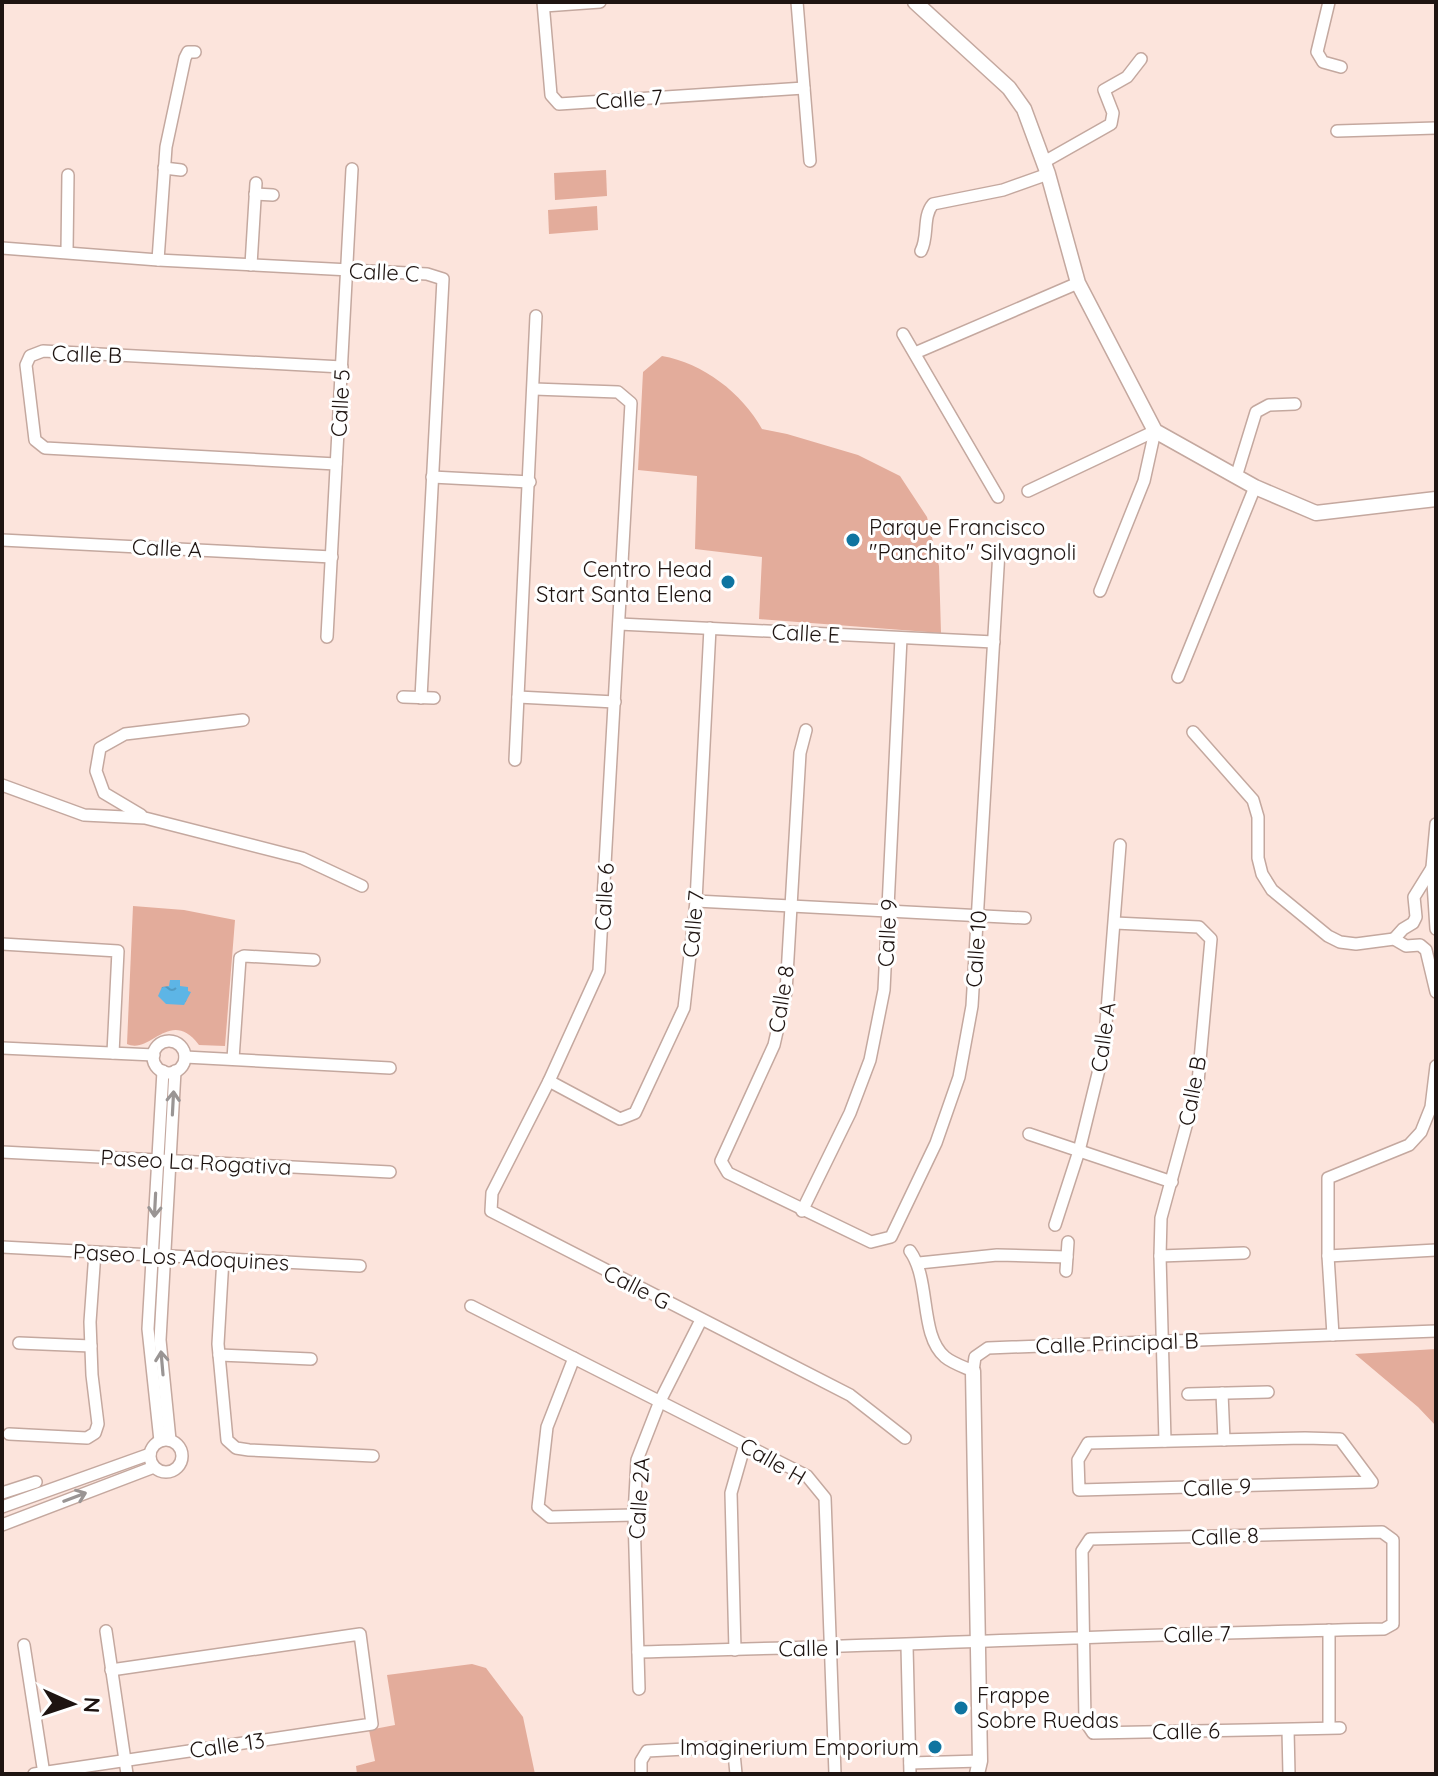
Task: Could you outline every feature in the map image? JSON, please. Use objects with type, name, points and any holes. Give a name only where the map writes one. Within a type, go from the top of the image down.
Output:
[{"type":"street","points":[[544,4],[600,2]]},
{"type":"street","points":[[797,2],[810,161]]},
{"type":"street","points":[[915,2],[1009,88],[1024,109],[1046,168],[1078,283],[1155,431],[1255,487],[1316,513],[1436,499]]},
{"type":"street","points":[[1329,2],[1317,52],[1323,62],[1341,67]]},
{"type":"street","name":"Calle 7","points":[[544,4],[551,95],[559,104],[804,88]]},
{"type":"street","points":[[158,260],[166,147],[185,58],[188,52],[195,52]]},
{"type":"street","points":[[921,251],[926,242],[927,210],[933,204],[1003,190],[1046,168],[1111,124],[1113,113],[1104,90],[1127,77],[1141,59]]},
{"type":"street","points":[[1337,131],[1436,128]]},
{"type":"street","points":[[164,168],[181,170]]},
{"type":"street","name":"Calle 5","points":[[327,637],[352,169]]},
{"type":"street","points":[[67,251],[68,175]]},
{"type":"street","points":[[251,265],[256,188],[273,195]]},
{"type":"street","name":"Calle C","points":[[2,248],[158,260],[427,274],[443,279],[421,698]]},
{"type":"street","points":[[915,353],[1078,283]]},
{"type":"street","points":[[515,760],[536,316]]},
{"type":"street","points":[[903,334],[998,497]]},
{"type":"street","name":"Calle B","points":[[336,464],[45,448],[35,440],[26,365],[30,356],[43,351],[342,367]]},
{"type":"street","name":"Calle 6","points":[[534,389],[618,392],[631,403],[599,971],[549,1081]]},
{"type":"street","points":[[1236,477],[1256,412],[1269,405],[1295,404]]},
{"type":"street","points":[[1028,491],[1155,431]]},
{"type":"street","points":[[1100,591],[1144,481],[1155,431]]},
{"type":"street","points":[[432,477],[530,482]]},
{"type":"street","points":[[1178,677],[1255,487]]},
{"type":"street","name":"Calle A","points":[[2,540],[332,557]]},
{"type":"street","name":"Calle 10","points":[[802,1211],[871,1242],[891,1237],[936,1143],[959,1077],[972,1006],[979,916],[994,642],[992,575],[999,551]]},
{"type":"street","name":"Calle E","points":[[619,624],[994,642]]},
{"type":"street","name":"Calle 7","points":[[549,1081],[620,1119],[635,1113],[684,1008],[696,901],[710,628]]},
{"type":"street","name":"Calle 9","points":[[802,1211],[850,1113],[870,1060],[884,990],[901,638]]},
{"type":"street","points":[[403,697],[434,698]]},
{"type":"street","points":[[518,697],[615,702]]},
{"type":"street","points":[[145,818],[104,793],[96,771],[100,748],[125,734],[243,720]]},
{"type":"street","name":"Calle 8","points":[[802,1211],[728,1173],[721,1161],[774,1045],[786,992],[800,753],[806,730]]},
{"type":"street","points":[[1193,732],[1253,800],[1258,817],[1258,858],[1262,874],[1272,890],[1328,936],[1340,942],[1356,944],[1394,939],[1406,946],[1420,945],[1426,950],[1436,992]]},
{"type":"street","points":[[2,785],[84,815],[145,818],[302,858],[362,886]]},
{"type":"street","points":[[1436,824],[1432,867],[1436,929]]},
{"type":"street","name":"Calle A","points":[[1055,1225],[1079,1151],[1104,1049],[1120,845]]},
{"type":"street","points":[[1394,939],[1413,923],[1416,917],[1414,897],[1432,867]]},
{"type":"street","points":[[696,901],[1025,918]]},
{"type":"street","name":"Calle B","points":[[1115,923],[1199,927],[1211,939],[1198,1082],[1161,1218],[1162,1342]]},
{"type":"street","points":[[2,944],[118,951],[113,1053]]},
{"type":"street","points":[[233,1059],[240,958],[314,960]]},
{"type":"street","points":[[170,1041],[180,1045],[185,1057],[183,1065],[169,1071],[155,1063],[154,1055],[160,1044],[170,1041]]},
{"type":"street","points":[[2,1048],[154,1055]]},
{"type":"street","points":[[185,1057],[390,1068]]},
{"type":"street","points":[[1333,1335],[1328,1256],[1328,1178],[1409,1145],[1421,1132],[1431,1107],[1436,1066]]},
{"type":"street","points":[[165,1441],[158,1255],[169,1071]]},
{"type":"street","name":"Calle G","points":[[549,1081],[492,1193],[491,1211],[850,1395],[905,1438]]},
{"type":"street","points":[[1029,1134],[1172,1182]]},
{"type":"street","name":"Paseo La Rogativa","points":[[2,1152],[390,1172]]},
{"type":"street","points":[[1066,1271],[1068,1242]]},
{"type":"street","name":"Paseo Los Adoquines","points":[[2,1247],[360,1266]]},
{"type":"street","points":[[1328,1256],[1436,1250]]},
{"type":"street","points":[[907,1646],[910,1769],[979,1768],[980,1641],[973,1371],[946,1358],[934,1344],[919,1263],[910,1251]]},
{"type":"street","points":[[9,1434],[87,1438],[95,1433],[98,1424],[91,1346],[95,1252]]},
{"type":"street","points":[[1160,1256],[1244,1253]]},
{"type":"street","points":[[919,1263],[997,1255],[1067,1257]]},
{"type":"street","points":[[223,1258],[219,1355],[227,1440],[236,1448],[373,1456]]},
{"type":"street","name":"Calle H","points":[[471,1306],[807,1476],[825,1498],[835,1774]]},
{"type":"street","name":"Calle 2A","points":[[639,1689],[634,1515],[637,1460],[660,1401],[701,1320]]},
{"type":"street","name":"Calle Principal B","points":[[973,1371],[975,1357],[988,1348],[1436,1331]]},
{"type":"street","points":[[1162,1342],[1165,1441]]},
{"type":"street","points":[[19,1343],[91,1346]]},
{"type":"street","points":[[219,1355],[311,1359]]},
{"type":"street","points":[[574,1358],[547,1427],[538,1507],[550,1517],[634,1515]]},
{"type":"street","points":[[1188,1394],[1268,1392]]},
{"type":"street","points":[[1222,1393],[1224,1440]]},
{"type":"street","name":"Calle 9","points":[[1340,1439],[1372,1482],[1079,1490],[1078,1460],[1088,1443],[1224,1440],[1340,1439]]},
{"type":"street","points":[[154,1467],[150,1454],[152,1449],[165,1441]]},
{"type":"street","points":[[2,1525],[154,1467],[169,1472],[181,1462],[179,1446],[165,1441]]},
{"type":"street","points":[[735,1650],[731,1493],[745,1444]]},
{"type":"street","points":[[2,1507],[150,1454]]},
{"type":"street","points":[[2,1493],[36,1482]]},
{"type":"street","name":"Calle 8","points":[[1083,1636],[1082,1551],[1090,1539],[1382,1532],[1393,1540],[1393,1604]]},
{"type":"street","name":"Calle 7","points":[[980,1641],[1384,1629],[1393,1624],[1393,1604]]},
{"type":"street","name":"Calle 6","points":[[1083,1636],[1085,1721],[1093,1733],[1288,1730],[1334,1727],[1329,1630]]},
{"type":"street","points":[[106,1631],[127,1774]]},
{"type":"street","name":"Calle 13","points":[[41,1774],[372,1724],[360,1634],[111,1670]]},
{"type":"street","name":"Calle I","points":[[638,1652],[907,1646],[980,1641]]},
{"type":"street","points":[[24,1645],[41,1774]]},
{"type":"street","points":[[1288,1730],[1289,1774]]},
{"type":"street","points":[[641,1774],[641,1761],[647,1751],[724,1747],[734,1753],[736,1774]]},
{"type":"shaded area","points":[[606,170],[607,196],[555,200],[554,173]]},
{"type":"shaded area","points":[[597,206],[598,230],[549,234],[548,210]]},
{"type":"shaded area","points":[[662,356],[692,365],[720,382],[744,403],[762,429],[858,455],[900,476],[927,517],[939,566],[941,633],[759,619],[762,557],[695,549],[697,476],[638,470],[643,372]]},
{"type":"shaded area","points":[[133,906],[184,910],[235,920],[225,1046],[199,1045],[189,1034],[179,1030],[161,1034],[136,1046],[127,1044]]},
{"type":"shaded area","points":[[1436,1349],[1436,1426],[1355,1354]]},
{"type":"shaded area","points":[[472,1664],[486,1668],[523,1717],[535,1774],[357,1774],[356,1766],[375,1761],[369,1730],[395,1725],[387,1675]]},
{"type":"water","points":[[170,980],[180,980],[180,986],[188,987],[191,992],[184,1005],[166,1004],[158,996],[162,987],[169,986]]},
{"type":"place","name":"Parque Francisco \"Panchito\" Silvagnoli","points":[[853,540]]},
{"type":"place","name":"Centro Head Start Santa Elena","points":[[728,582]]},
{"type":"place","name":"Frappe Sobre Ruedas","points":[[961,1708]]},
{"type":"place","name":"Imaginerium Emporium","points":[[935,1747]]}]
